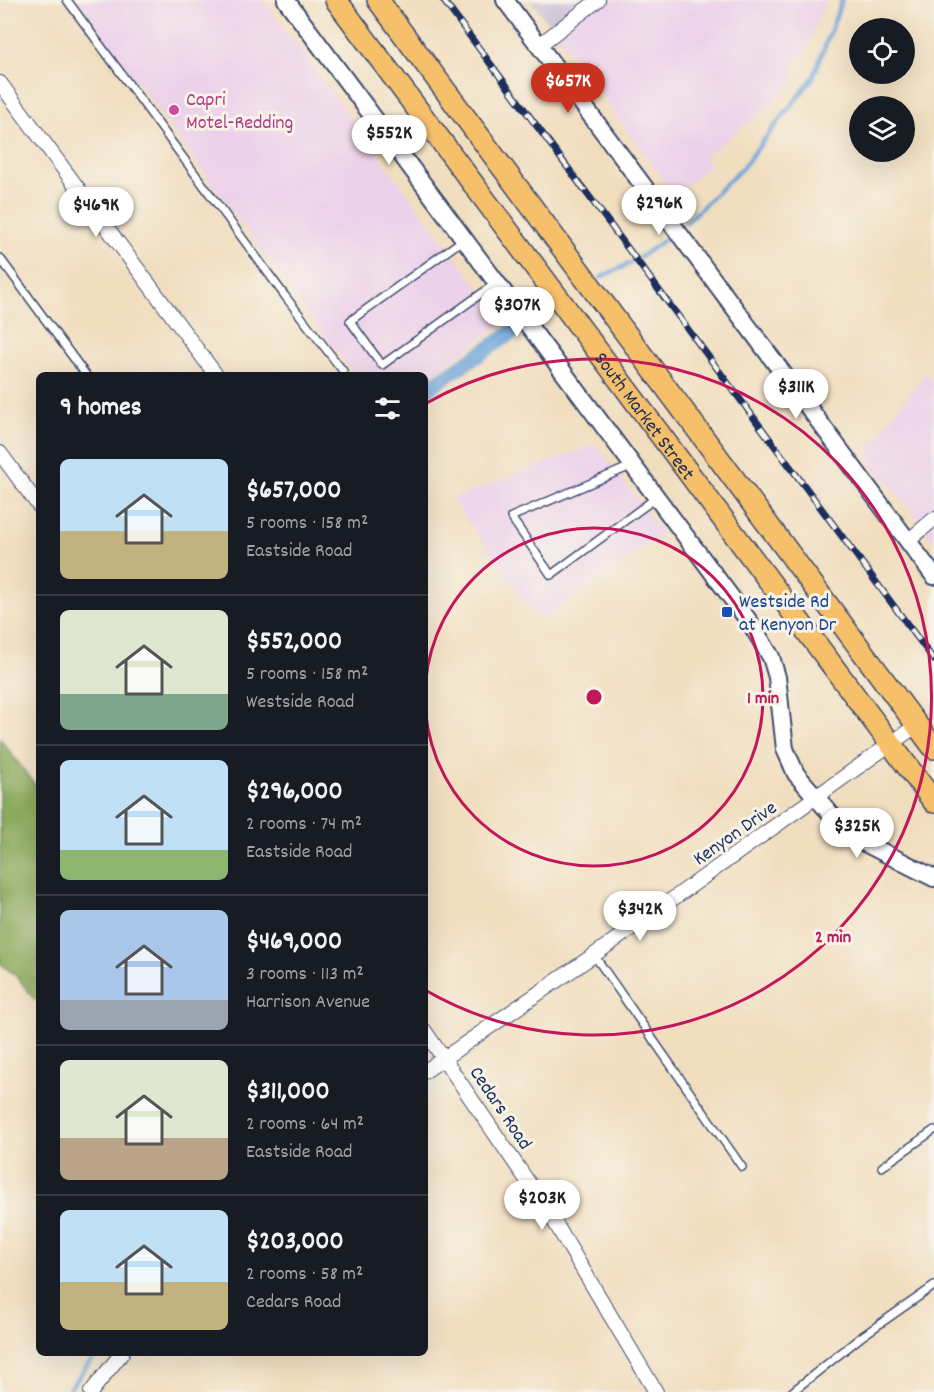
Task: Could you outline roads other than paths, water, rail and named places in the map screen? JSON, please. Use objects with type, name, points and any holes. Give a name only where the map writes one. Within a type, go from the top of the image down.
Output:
[{"type":"main road","name":"South Market Street","points":[[336,0],[934,802]]},
{"type":"main road","name":"South Market Street","points":[[378,0],[934,748]]},
{"type":"street","points":[[286,0],[751,624],[771,657],[780,693],[783,738],[788,759],[796,774],[839,826],[854,838],[934,878]]},
{"type":"street","points":[[505,0],[934,576]]},
{"type":"street","points":[[538,46],[598,0]]},
{"type":"street","points":[[0,83],[214,372]]},
{"type":"street","points":[[0,453],[36,502]]},
{"type":"street","points":[[908,541],[934,519]]},
{"type":"street","name":"Kenyon Drive","points":[[428,1070],[594,956],[917,725]]},
{"type":"street","name":"Cedars Road","points":[[428,1036],[548,1211],[656,1392]]},
{"type":"street","points":[[91,1392],[120,1356]]},
{"type":"lane","points":[[67,0],[278,286],[344,371]]},
{"type":"lane","points":[[464,239],[350,321],[376,357],[382,365],[497,283]]},
{"type":"lane","points":[[0,258],[84,372]]},
{"type":"lane","points":[[633,465],[511,517],[551,575],[657,497]]},
{"type":"lane","points":[[594,956],[742,1167]]},
{"type":"lane","points":[[882,1167],[934,1130]]},
{"type":"lane","points":[[792,1392],[861,1337],[934,1286]]},
{"type":"waterway","points":[[687,222],[742,168],[813,78],[842,0]]},
{"type":"waterway","points":[[640,257],[667,238]]},
{"type":"waterway","points":[[601,277],[631,263]]},
{"type":"waterway","points":[[536,318],[550,309]]},
{"type":"waterway","points":[[428,388],[516,330]]},
{"type":"waterway","points":[[67,1392],[95,1356]]},
{"type":"railway","points":[[443,0],[934,660]]},
{"type":"place","name":"Capri Motel-Redding","points":[[174,110]]},
{"type":"place","name":"Westside Rd at Kenyon Dr","points":[[727,612]]}]
